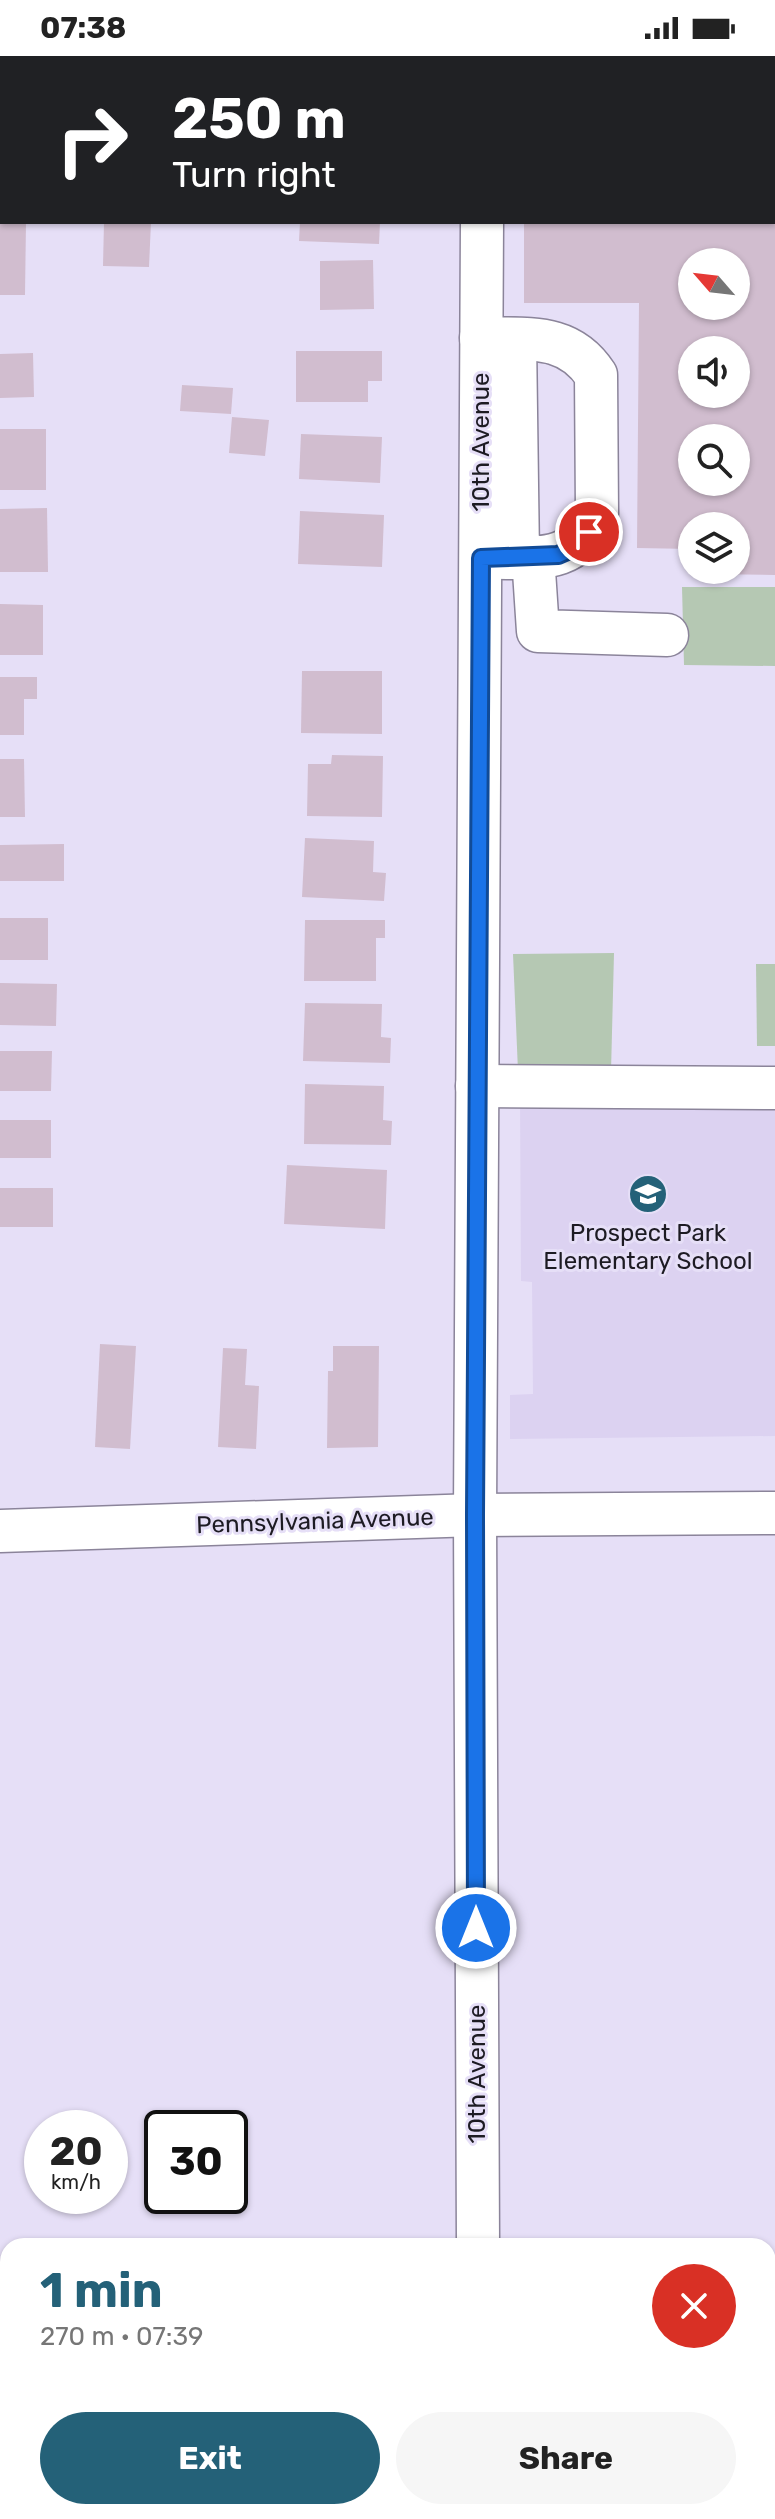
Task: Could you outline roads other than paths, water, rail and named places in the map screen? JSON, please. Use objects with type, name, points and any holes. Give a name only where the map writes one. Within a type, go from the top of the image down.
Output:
[{"type":"street","name":"10th Avenue","points":[[478,2238],[477,1086],[511,557],[498,339],[482,224]]},
{"type":"street","points":[[498,339],[549,340],[586,360],[596,375],[597,514],[589,532],[574,548],[558,555],[511,557],[538,631],[667,635]]},
{"type":"street","points":[[477,1086],[775,1088]]},
{"type":"street","name":"Pennsylvania Avenue","points":[[0,1531],[475,1515],[775,1513]]},
{"type":"place","name":"Prospect Park Elementary School","points":[[648,1194]]}]
